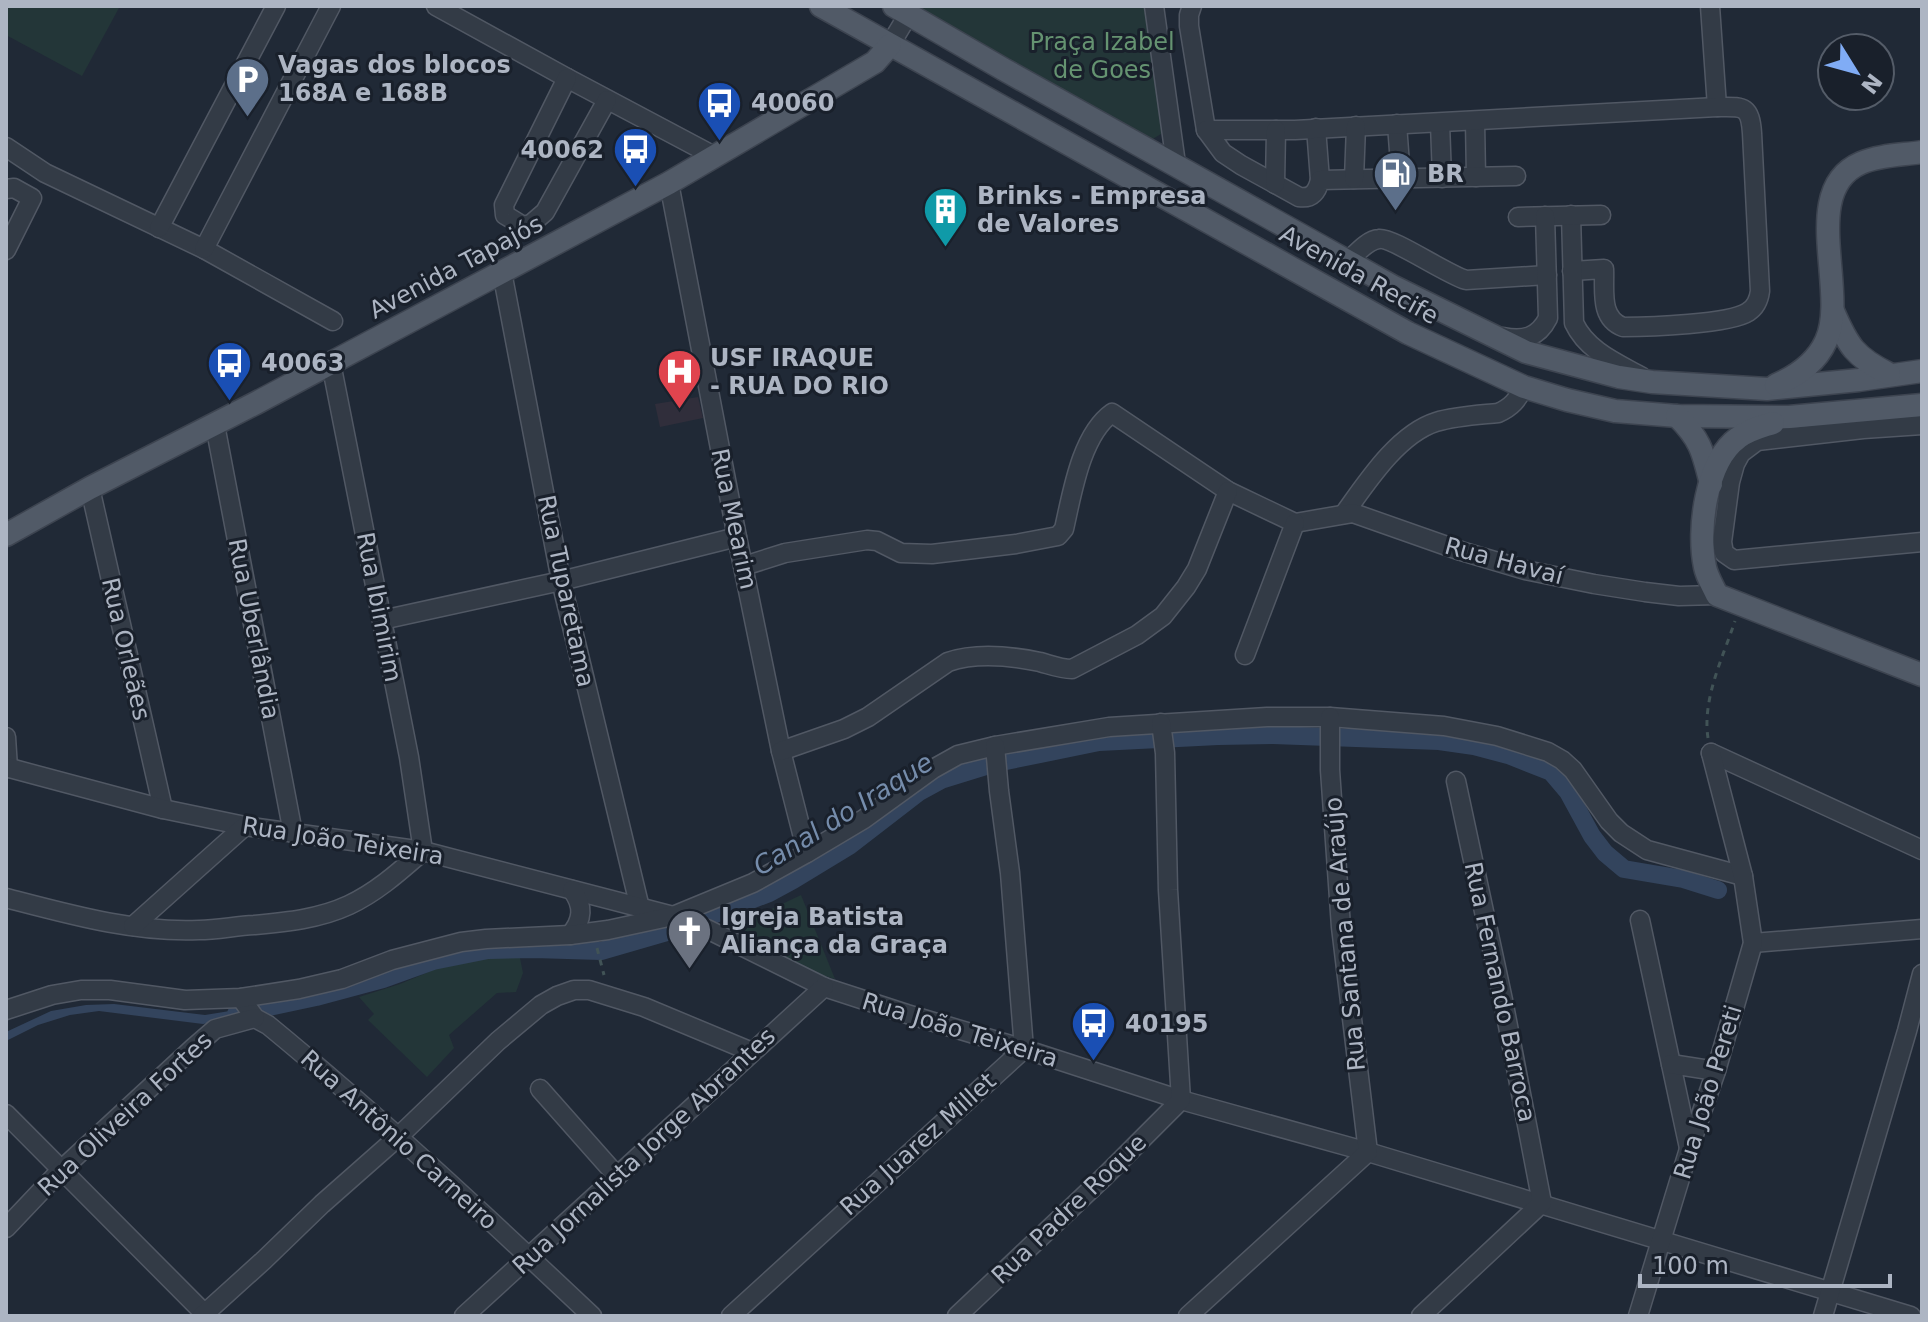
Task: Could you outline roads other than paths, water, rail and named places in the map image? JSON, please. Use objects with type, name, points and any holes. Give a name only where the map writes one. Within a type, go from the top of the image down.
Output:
[{"type":"main road","name":"Avenida Recife","points":[[821,6],[852,13],[890,45],[1408,333],[1524,387],[1615,411],[1677,416],[1789,417],[1922,405]]},
{"type":"main road","name":"Avenida Recife","points":[[904,9],[1392,286],[1526,352],[1619,377],[1767,389],[1922,371]]},
{"type":"main road","name":"Avenida Tapajós","points":[[6,535],[669,183],[875,62],[890,45]]},
{"type":"main road","points":[[1767,389],[1789,380],[1806,367],[1827,340],[1833,310],[1829,223],[1832,195],[1837,183],[1862,162],[1922,152]]},
{"type":"main road","points":[[1833,310],[1844,336],[1859,356],[1892,374]]},
{"type":"main road","points":[[1677,416],[1701,446],[1711,484]]},
{"type":"main road","points":[[1789,417],[1737,438],[1718,463],[1703,514],[1702,544],[1707,575],[1717,595],[1922,675]]},
{"type":"street","points":[[159,228],[276,6]]},
{"type":"street","points":[[204,249],[331,6]]},
{"type":"street","points":[[436,6],[714,156]]},
{"type":"street","points":[[1154,6],[1176,164]]},
{"type":"street","points":[[1192,6],[1189,26],[1206,130],[1223,153],[1275,184],[1306,198],[1315,193],[1320,180],[1316,128]]},
{"type":"street","points":[[1710,6],[1717,107]]},
{"type":"street","name":"Avenida Tapajós","points":[[890,45],[904,9]]},
{"type":"street","points":[[567,78],[504,205],[505,215],[523,226],[531,224],[545,212],[607,100]]},
{"type":"street","points":[[1206,130],[1440,123],[1717,107],[1745,109],[1751,117],[1760,291],[1753,308],[1729,318],[1623,327],[1614,323],[1608,315],[1604,269],[1572,271]]},
{"type":"street","points":[[1475,121],[1476,177]]},
{"type":"street","points":[[1440,123],[1442,178]]},
{"type":"street","points":[[1397,124],[1401,178]]},
{"type":"street","points":[[1354,179],[1356,126]]},
{"type":"street","points":[[1275,184],[1276,130]]},
{"type":"street","points":[[6,147],[45,173],[204,249],[333,321]]},
{"type":"street","points":[[6,250],[45,173]]},
{"type":"street","points":[[1320,180],[1516,176]]},
{"type":"street","name":"Rua Mearim","points":[[669,183],[781,751],[807,853]]},
{"type":"street","points":[[6,189],[14,188],[32,198]]},
{"type":"street","points":[[1571,215],[1574,323],[1582,338],[1610,360],[1652,382]]},
{"type":"street","points":[[1518,217],[1601,215]]},
{"type":"street","points":[[1489,334],[1524,340],[1539,331],[1548,318],[1545,216]]},
{"type":"street","points":[[1348,261],[1375,239],[1382,239],[1390,240],[1466,280],[1547,275]]},
{"type":"street","name":"Rua Tuparetama","points":[[502,272],[561,581],[640,908]]},
{"type":"street","name":"Rua Ibimirim","points":[[331,363],[409,757],[423,851]]},
{"type":"street","points":[[1344,514],[1384,461],[1412,434],[1437,421],[1508,409],[1517,401],[1524,387]]},
{"type":"street","points":[[744,566],[785,553],[867,540],[877,541],[901,553],[932,554],[1058,536],[1064,529],[1078,473],[1092,437],[1112,413],[1228,491],[1295,523],[1245,655]]},
{"type":"street","name":"Rua Uberlândia","points":[[215,425],[293,833]]},
{"type":"street","points":[[1922,425],[1757,441],[1741,453],[1735,464],[1722,542],[1727,556],[1741,560],[1922,542]]},
{"type":"street","name":"Rua Orleães","points":[[90,488],[163,809]]},
{"type":"street","points":[[781,751],[844,729],[868,717],[948,662],[963,657],[985,656],[1072,669],[1150,627],[1175,601],[1197,569],[1228,491]]},
{"type":"street","name":"Rua Havaí","points":[[1295,523],[1344,514],[1361,515],[1461,551],[1539,573],[1645,592],[1679,596],[1717,595]]},
{"type":"street","points":[[382,620],[561,581],[737,537]]},
{"type":"street","points":[[6,1010],[52,995],[81,990],[110,990],[185,1000],[241,998],[342,979],[392,960],[461,942],[570,935],[622,928],[673,916],[753,883],[807,853],[864,819],[933,769],[958,755],[1109,727],[1161,728],[1267,717],[1444,726],[1497,736],[1548,752],[1562,760],[1573,770],[1609,821],[1634,842],[1659,853],[1743,876]]},
{"type":"street","name":"Rua Santana de Araújo","points":[[1330,722],[1341,927],[1368,1152]]},
{"type":"street","points":[[1161,728],[1165,753],[1168,890],[1181,1100]]},
{"type":"street","points":[[6,737],[7,768]]},
{"type":"street","points":[[995,750],[1010,873],[1024,1049]]},
{"type":"street","points":[[1922,850],[1711,753],[1743,876],[1753,943],[1922,929]]},
{"type":"street","name":"Rua João Teixeira","points":[[7,768],[163,809],[245,826],[423,851],[673,916],[707,929],[824,987],[907,1014],[1181,1100],[1542,1203],[1911,1316]]},
{"type":"street","name":"Rua Fernando Barroca","points":[[1456,781],[1542,1203]]},
{"type":"street","points":[[133,926],[245,826]]},
{"type":"street","points":[[6,898],[133,926],[198,931],[285,922],[325,914],[367,896],[423,851]]},
{"type":"street","points":[[570,935],[582,913],[572,890]]},
{"type":"street","points":[[1640,920],[1689,1149]]},
{"type":"street","name":"Rua João Pereti","points":[[1638,1316],[1753,943]]},
{"type":"street","points":[[1823,1316],[1922,974]]},
{"type":"street","name":"Rua Jornalista Jorge Abrantes","points":[[464,1316],[824,987]]},
{"type":"street","points":[[6,1114],[204,1315],[498,1041],[541,1005],[557,996],[574,990],[589,990],[644,1007],[752,1052]]},
{"type":"street","name":"Rua Antônio Carneiro","points":[[241,998],[261,1021],[342,1086],[592,1316]]},
{"type":"street","name":"Rua Oliveira Fortes","points":[[6,1228],[61,1170],[215,1029],[261,1021]]},
{"type":"street","name":"Rua Juarez Millet","points":[[731,1316],[1024,1049]]},
{"type":"street","points":[[1671,1064],[1716,1071]]},
{"type":"street","points":[[540,1089],[617,1176]]},
{"type":"street","name":"Rua Padre Roque","points":[[957,1316],[1181,1100]]},
{"type":"street","points":[[1188,1316],[1368,1152]]},
{"type":"street","points":[[1421,1316],[1542,1203]]},
{"type":"water","points":[[114,1004],[205,1015],[242,1009],[245,1016],[203,1024],[99,1011],[70,1015],[38,1025],[6,1041],[6,1032],[51,1011]]},
{"type":"waterway","name":"Canal do Iraque","points":[[236,1014],[316,997],[383,979],[433,961],[488,950],[601,951],[677,929],[769,893],[793,880],[849,846],[919,792],[941,780],[996,763],[1099,742],[1273,735],[1439,741],[1474,746],[1551,772],[1568,792],[1592,836],[1605,853],[1624,869],[1683,879],[1718,890]]},
{"type":"place","name":"Vagas dos blocos 168A e 168B","points":[[247,118]]},
{"type":"place","name":"40060","points":[[720,142]]},
{"type":"place","name":"40062","points":[[635,189]]},
{"type":"place","name":"BR","points":[[1396,213]]},
{"type":"place","name":"Brinks - Empresa de Valores","points":[[946,249]]},
{"type":"place","name":"40063","points":[[230,402]]},
{"type":"place","name":"USF IRAQUE - RUA DO RIO","points":[[679,411]]},
{"type":"place","name":"Igreja Batista Aliança da Graça","points":[[690,970]]},
{"type":"place","name":"40195","points":[[1094,1063]]},
{"type":"park label","name":"Praça Izabel de Goes","points":[[1102,56]]}]
